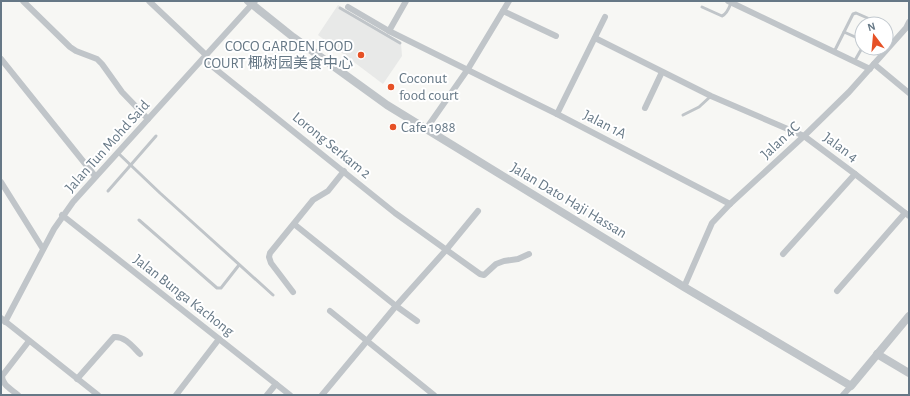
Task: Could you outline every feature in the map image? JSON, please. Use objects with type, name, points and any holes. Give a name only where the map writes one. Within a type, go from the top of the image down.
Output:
[{"type":"street","points":[[23,1],[70,47],[76,51],[97,59],[122,92],[148,120]]},
{"type":"street","name":"Lorong Serkam 2","points":[[149,1],[205,57],[395,213],[480,274],[484,275],[496,264],[529,254]]},
{"type":"street","points":[[389,31],[406,1]]},
{"type":"street","points":[[426,129],[468,69],[509,1]]},
{"type":"street","name":"Jalan Tun Mohd Said","points":[[3,320],[62,215],[95,176],[205,57],[252,2]]},
{"type":"street","name":"Jalan Dato Haji Hassan","points":[[252,2],[293,38],[371,94],[684,287],[851,386]]},
{"type":"street","points":[[730,2],[870,70]]},
{"type":"street","name":"Jalan 1A","points":[[348,7],[362,18],[468,69],[730,204]]},
{"type":"street","points":[[503,11],[556,36]]},
{"type":"street","points":[[556,114],[605,17]]},
{"type":"street","name":"Jalan 4C","points":[[684,287],[712,223],[730,204],[804,136],[870,70],[908,26]]},
{"type":"street","name":"Jalan 4","points":[[595,38],[711,96],[804,136],[907,215]]},
{"type":"street","points":[[1,59],[95,176]]},
{"type":"street","points":[[874,64],[909,93]]},
{"type":"street","points":[[645,108],[662,72]]},
{"type":"street","points":[[293,292],[271,262],[269,257],[270,253],[313,200],[328,191],[344,171]]},
{"type":"street","points":[[783,254],[855,174]]},
{"type":"street","points":[[1,182],[43,249]]},
{"type":"street","points":[[322,395],[478,211]]},
{"type":"street","name":"Jalan Bunga Kachong","points":[[62,215],[157,288],[290,395]]},
{"type":"street","points":[[837,291],[907,215]]},
{"type":"street","points":[[294,224],[416,321]]},
{"type":"street","points":[[330,311],[434,395]]},
{"type":"street","points":[[843,395],[909,316]]},
{"type":"street","points":[[3,320],[95,394]]},
{"type":"street","points":[[77,379],[114,337],[118,336],[125,339],[140,354]]},
{"type":"street","points":[[176,395],[219,339]]},
{"type":"street","points":[[18,395],[5,385],[2,381],[2,376],[30,341]]},
{"type":"street","points":[[877,354],[909,373]]},
{"type":"street","points":[[267,395],[276,384]]},
{"type":"lane","points":[[702,7],[722,16],[726,12],[730,2]]},
{"type":"lane","points":[[340,8],[362,18],[400,43]]},
{"type":"lane","points":[[834,52],[853,14],[856,13],[863,16]]},
{"type":"lane","points":[[844,32],[854,36]]},
{"type":"lane","points":[[854,62],[857,56]]},
{"type":"lane","points":[[683,115],[699,107],[711,96]]},
{"type":"lane","points":[[108,191],[156,136]]},
{"type":"lane","points":[[117,152],[273,295]]},
{"type":"lane","points":[[139,220],[217,288],[221,288],[239,265]]},
{"type":"shaded area","points":[[338,5],[401,43],[402,56],[383,84],[318,35]]},
{"type":"place","name":"COCO GARDEN FOOD COURT 椰树园美食中心","points":[[361,55]]},
{"type":"place","name":"Coconut food court","points":[[391,87]]},
{"type":"place","name":"Cafe 1988","points":[[393,127]]}]
